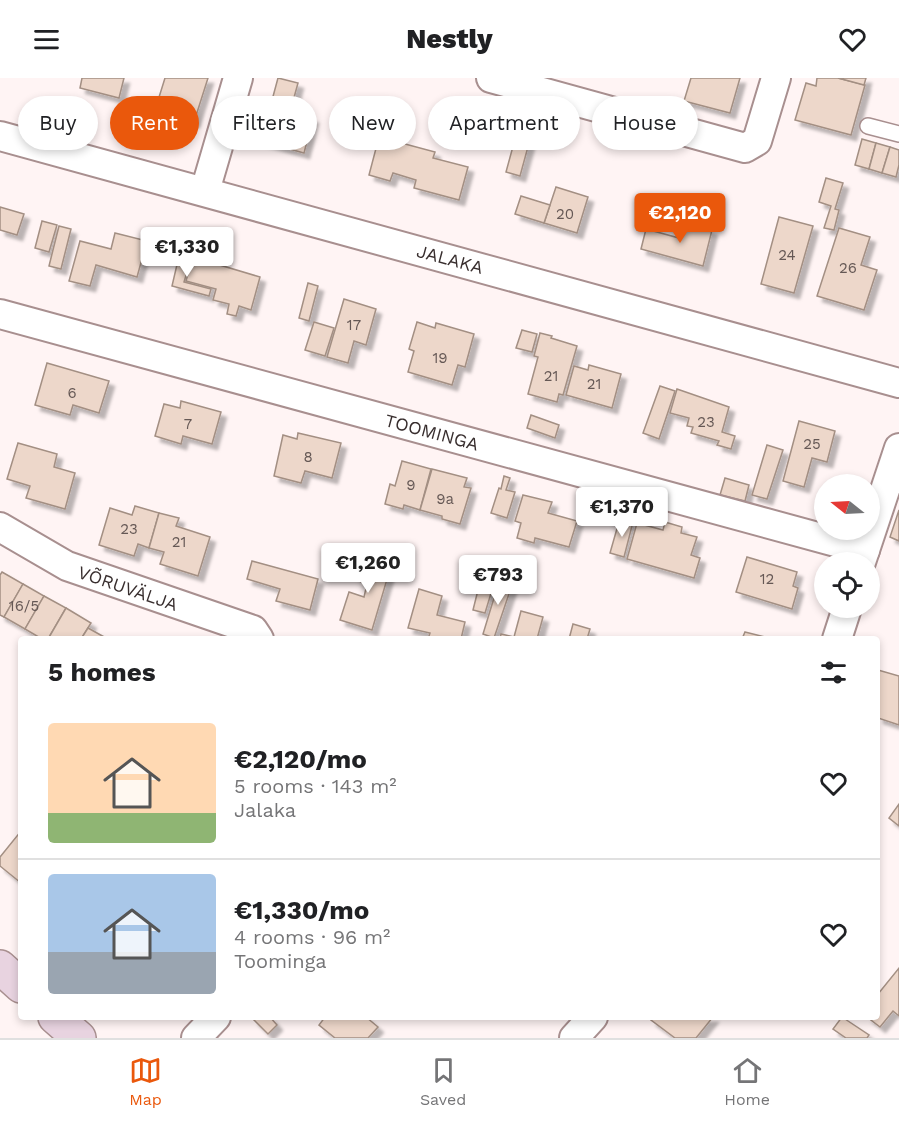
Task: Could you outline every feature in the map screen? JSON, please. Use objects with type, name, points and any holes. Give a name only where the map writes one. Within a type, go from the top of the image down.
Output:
[{"type":"main road","points":[[0,967],[18,983]]},
{"type":"main road","points":[[59,1020],[79,1038]]},
{"type":"street","points":[[205,191],[238,78]]},
{"type":"street","points":[[491,78],[543,84],[745,148],[757,141],[776,78]]},
{"type":"street","name":"JALAKA","points":[[0,136],[899,383]]},
{"type":"street","name":"TOOMINGA","points":[[0,314],[849,552]]},
{"type":"street","points":[[864,552],[899,448]]},
{"type":"street","name":"VÕRUVÄLJA","points":[[0,527],[67,566],[253,630],[257,636]]},
{"type":"street","points":[[838,636],[844,618]]},
{"type":"street","points":[[196,1038],[213,1020]]},
{"type":"street","points":[[574,1038],[590,1020]]},
{"type":"lane","points":[[868,126],[899,134]]},
{"type":"building","points":[[82,78],[124,78],[120,96],[80,88]]},
{"type":"building","points":[[165,78],[208,78],[199,106],[199,96],[159,96]]},
{"type":"building","points":[[278,78],[298,83],[294,96],[273,96]]},
{"type":"building","points":[[691,78],[740,78],[730,113],[698,105],[698,96],[686,96]]},
{"type":"building","points":[[817,78],[838,78],[865,85],[851,135],[795,120],[806,83],[816,86]]},
{"type":"building","points":[[838,78],[866,78],[864,85]]},
{"type":"building","points":[[862,139],[876,143],[869,169],[855,165]]},
{"type":"building","points":[[876,143],[890,147],[882,173],[869,169]]},
{"type":"building","points":[[416,147],[435,152],[433,158],[468,167],[459,200],[414,188],[416,180],[393,173],[390,181],[369,175],[376,150],[416,150]]},
{"type":"building","points":[[890,147],[899,150],[896,177],[882,173]]},
{"type":"building","points":[[512,150],[527,150],[520,176],[506,172]]},
{"type":"building","points":[[826,178],[843,183],[835,209],[839,210],[834,230],[824,228],[831,206],[819,202]]},
{"type":"building","points":[[556,187],[588,197],[577,233],[544,223]]},
{"type":"building","points":[[521,196],[550,205],[544,223],[515,214]]},
{"type":"building","points":[[0,207],[24,214],[17,235],[0,230]]},
{"type":"building","points":[[779,217],[813,226],[794,293],[761,284]]},
{"type":"building","points":[[42,221],[57,225],[49,252],[35,248]]},
{"type":"building","points":[[684,222],[712,230],[703,266],[641,249],[646,229],[679,238]]},
{"type":"building","points":[[59,226],[71,229],[61,269],[49,266]]},
{"type":"building","points":[[839,228],[870,237],[861,265],[877,270],[864,310],[817,296]]},
{"type":"building","points":[[115,233],[147,241],[137,277],[96,265],[90,286],[69,281],[80,241],[111,249]]},
{"type":"building","points":[[179,256],[191,259],[184,282],[211,289],[209,296],[172,286]]},
{"type":"building","points":[[193,257],[260,277],[251,310],[239,306],[236,316],[227,314],[229,304],[213,300],[216,289],[186,281]]},
{"type":"building","points":[[308,283],[318,286],[309,321],[299,318]]},
{"type":"building","points":[[344,299],[376,309],[366,345],[354,341],[348,363],[327,357]]},
{"type":"building","points":[[314,322],[334,328],[325,356],[305,350]]},
{"type":"building","points":[[417,322],[435,328],[436,323],[474,334],[465,367],[458,365],[452,385],[408,372],[414,351],[409,349]]},
{"type":"building","points":[[522,330],[537,334],[532,352],[516,348]]},
{"type":"building","points":[[540,333],[577,346],[563,395],[559,394],[557,402],[528,394],[538,357],[534,356]]},
{"type":"building","points":[[47,363],[109,381],[99,413],[73,405],[70,415],[35,405]]},
{"type":"building","points":[[589,365],[621,374],[612,408],[566,395],[574,366],[588,370]]},
{"type":"building","points":[[660,386],[675,391],[659,439],[643,433]]},
{"type":"building","points":[[677,389],[729,407],[722,432],[735,436],[731,449],[717,445],[719,441],[691,433],[693,427],[687,426],[689,418],[670,413]]},
{"type":"building","points":[[181,401],[221,412],[212,444],[183,436],[181,444],[155,436],[164,404],[180,408]]},
{"type":"building","points":[[531,415],[559,425],[555,438],[527,428]]},
{"type":"building","points":[[799,421],[835,431],[827,462],[812,458],[804,487],[783,481]]},
{"type":"building","points":[[298,433],[341,443],[332,478],[305,471],[301,483],[274,476],[283,435],[297,439]]},
{"type":"building","points":[[18,443],[57,454],[54,467],[75,473],[65,509],[26,498],[30,486],[7,479]]},
{"type":"building","points":[[767,445],[783,450],[767,499],[752,495]]},
{"type":"building","points":[[402,461],[431,469],[420,510],[404,505],[403,509],[385,504],[390,484],[395,486]]},
{"type":"building","points":[[432,469],[467,478],[464,487],[471,488],[460,524],[420,510]]},
{"type":"building","points":[[504,476],[510,478],[506,490],[515,492],[507,518],[491,513]]},
{"type":"building","points":[[725,478],[749,485],[745,501],[720,495]]},
{"type":"building","points":[[523,495],[552,502],[548,513],[577,521],[569,547],[535,538],[534,543],[517,538],[521,523],[515,521]]},
{"type":"building","points":[[135,506],[159,513],[149,548],[138,544],[134,556],[99,545],[110,508],[132,515]]},
{"type":"building","points":[[899,510],[899,541],[890,537]]},
{"type":"building","points":[[159,513],[179,518],[176,526],[210,537],[198,576],[160,564],[164,552],[149,548]]},
{"type":"building","points":[[620,518],[633,522],[624,557],[610,553]]},
{"type":"building","points":[[665,522],[682,527],[681,533],[697,537],[691,555],[700,558],[694,578],[627,559],[637,523],[663,530]]},
{"type":"building","points":[[377,554],[393,559],[372,630],[340,620],[349,592],[364,597],[367,584],[359,581],[365,563],[373,565]]},
{"type":"building","points":[[747,557],[797,572],[793,586],[798,588],[792,609],[736,592]]},
{"type":"building","points":[[252,561],[318,579],[310,610],[276,601],[280,589],[247,579]]},
{"type":"building","points":[[2,572],[23,584],[4,617],[0,615],[0,575]]},
{"type":"building","points":[[501,575],[514,579],[495,636],[483,634]]},
{"type":"building","points":[[23,584],[44,596],[25,629],[4,617]]},
{"type":"building","points":[[479,586],[492,590],[485,613],[473,610]]},
{"type":"building","points":[[419,589],[442,596],[437,615],[465,622],[462,636],[429,636],[430,633],[408,628]]},
{"type":"building","points":[[44,596],[66,608],[50,636],[37,636],[25,629]]},
{"type":"building","points":[[66,608],[91,623],[83,636],[50,636]]},
{"type":"building","points":[[521,611],[543,617],[538,636],[514,636]]},
{"type":"building","points":[[573,624],[590,629],[588,636],[570,636]]},
{"type":"building","points":[[88,628],[102,636],[83,636]]},
{"type":"building","points":[[745,632],[761,636],[743,636]]},
{"type":"building","points":[[880,671],[899,676],[899,725],[880,719]]},
{"type":"building","points":[[899,804],[899,826],[889,818]]},
{"type":"building","points":[[18,835],[18,881],[0,866],[0,857]]},
{"type":"building","points":[[899,968],[899,1016],[893,1011],[880,1027],[871,1020],[880,1020],[880,992]]},
{"type":"building","points":[[254,1020],[273,1020],[277,1025],[268,1034]]},
{"type":"building","points":[[323,1020],[370,1020],[378,1027],[368,1038],[335,1038],[319,1025]]},
{"type":"building","points":[[651,1020],[711,1020],[696,1038],[675,1038]]},
{"type":"building","points":[[840,1020],[846,1020],[869,1035],[867,1038],[846,1038],[833,1029]]}]
